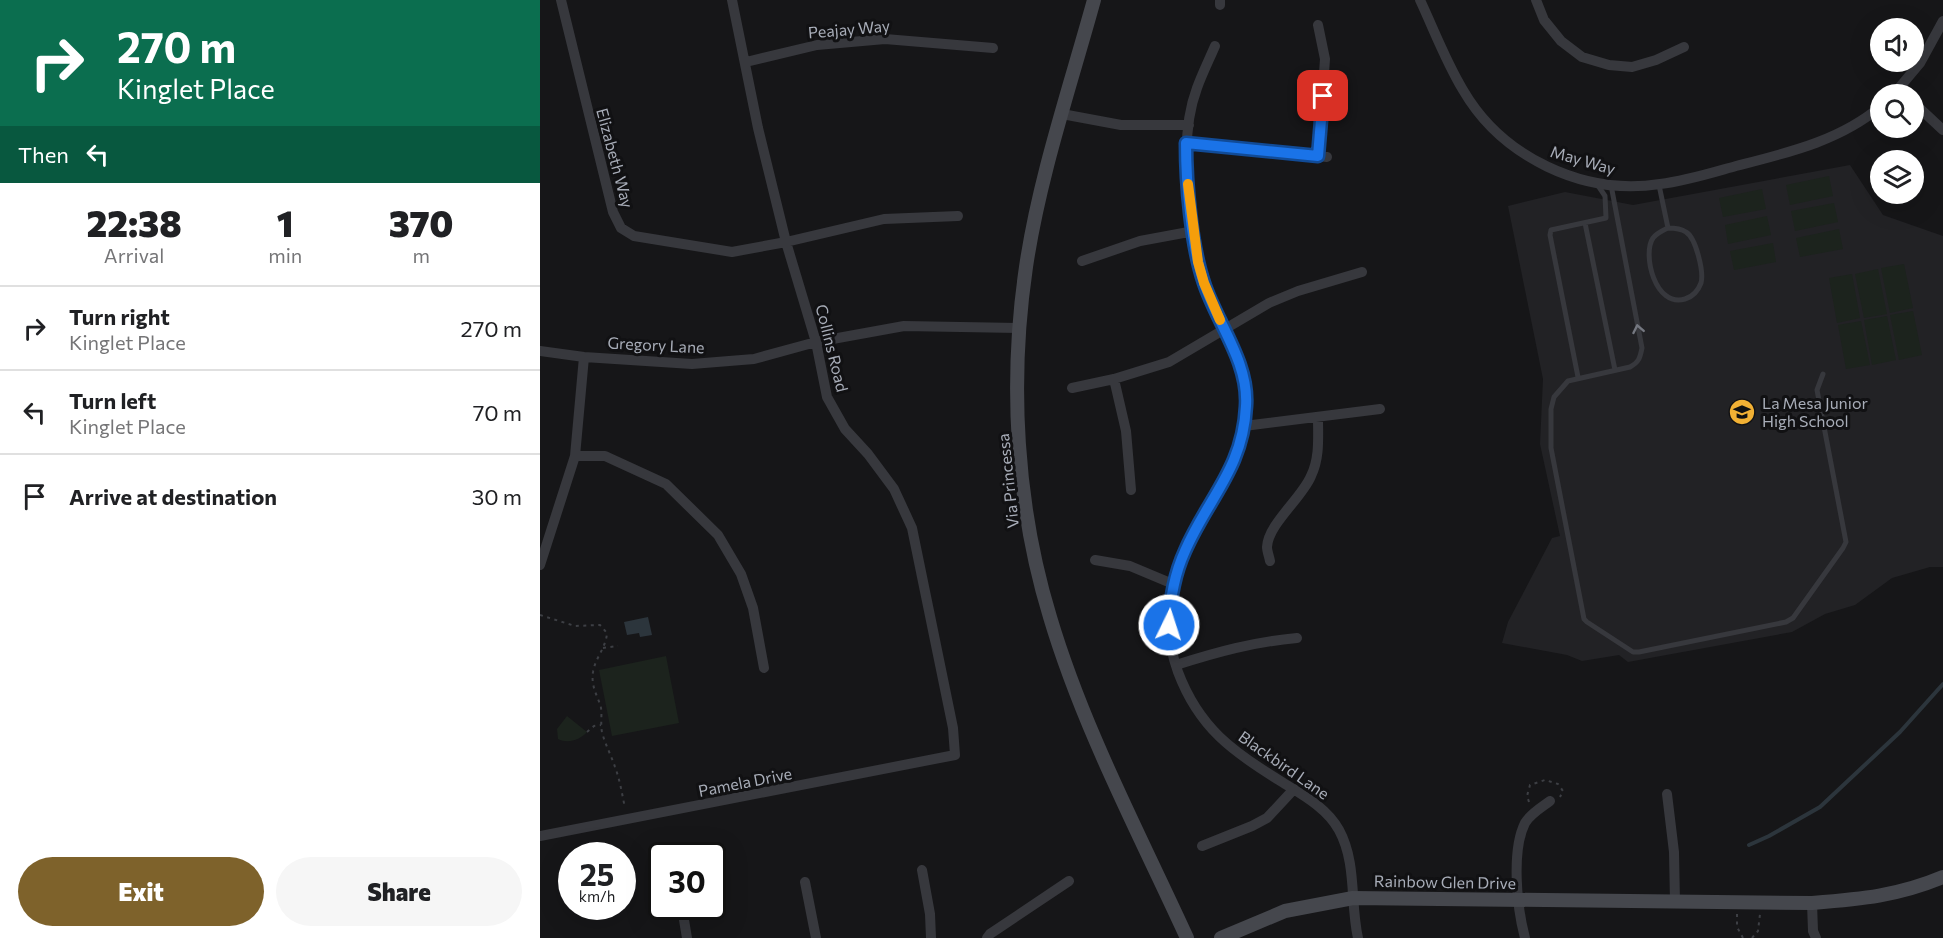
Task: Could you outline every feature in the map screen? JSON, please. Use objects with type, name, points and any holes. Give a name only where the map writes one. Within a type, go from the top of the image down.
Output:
[{"type":"street","name":"Elizabeth Way","points":[[561,0],[613,212],[621,228],[634,236],[732,252],[884,219],[958,216]]},
{"type":"street","name":"Collins Road","points":[[732,0],[758,129],[786,242],[816,342],[827,397],[845,429],[868,454],[894,489],[912,528],[953,728],[955,756]]},
{"type":"street","name":"Via Princessa","points":[[1094,0],[1036,208],[1026,267],[1019,328],[1019,447],[1029,532],[1050,617],[1089,725],[1187,938]]},
{"type":"street","name":"May Way","points":[[1420,0],[1463,90],[1485,122],[1510,145],[1537,162],[1563,173],[1595,182],[1611,185],[1659,185],[1801,149],[1839,134],[1870,113]]},
{"type":"street","points":[[1536,0],[1544,20],[1561,41],[1582,57],[1609,65],[1632,68],[1684,47]]},
{"type":"street","points":[[1906,84],[1943,21]]},
{"type":"street","points":[[1186,143],[1322,157],[1325,59],[1318,25]]},
{"type":"street","name":"Peajay Way","points":[[746,62],[817,45],[885,39],[993,48]]},
{"type":"street","name":"Blackbird Lane","points":[[1215,46],[1196,90],[1186,143],[1186,174],[1204,283],[1243,375],[1247,404],[1237,456],[1185,549],[1173,584],[1169,604],[1171,645],[1176,665],[1195,708],[1221,739],[1325,812],[1338,828],[1350,862],[1354,920],[1359,938]]},
{"type":"street","points":[[1924,112],[1943,130]]},
{"type":"street","points":[[1062,114],[1121,125],[1189,125]]},
{"type":"street","points":[[1082,261],[1140,241],[1194,231]]},
{"type":"street","points":[[1072,388],[1114,379],[1169,362],[1269,303],[1298,291],[1362,272]]},
{"type":"street","name":"Gregory Lane","points":[[540,351],[584,357],[692,364],[754,359],[816,342],[904,326],[1019,328]]},
{"type":"street","points":[[540,566],[575,456],[584,357]]},
{"type":"street","points":[[1114,379],[1126,431],[1131,490]]},
{"type":"street","points":[[1244,426],[1380,409]]},
{"type":"street","points":[[1270,561],[1267,546],[1271,532],[1305,489],[1312,474],[1318,452],[1318,417]]},
{"type":"street","points":[[575,456],[605,456],[666,484],[718,535],[741,574],[753,608],[764,668]]},
{"type":"street","points":[[1095,560],[1130,566],[1173,584]]},
{"type":"street","points":[[1176,665],[1230,648],[1262,641],[1297,638]]},
{"type":"street","name":"Pamela Drive","points":[[540,836],[955,756]]},
{"type":"street","points":[[1202,846],[1267,818],[1293,789]]},
{"type":"street","points":[[1667,794],[1674,852],[1675,902]]},
{"type":"street","points":[[1525,938],[1517,900],[1518,840],[1527,820],[1550,801]]},
{"type":"street","points":[[922,870],[930,914],[931,938]]},
{"type":"street","name":"Rainbow Glen Drive","points":[[1221,938],[1285,911],[1353,898],[1812,903],[1874,898],[1918,888],[1943,877]]},
{"type":"street","points":[[987,938],[1069,881]]},
{"type":"street","points":[[805,882],[816,938]]},
{"type":"street","points":[[1812,903],[1813,931],[1816,938]]},
{"type":"street","points":[[684,920],[687,938]]},
{"type":"lane","points":[[1578,377],[1550,235],[1551,230],[1604,219],[1607,216],[1605,196],[1595,182]]},
{"type":"lane","points":[[1611,185],[1642,348],[1640,358],[1636,364],[1568,381],[1554,398],[1551,409],[1551,442],[1584,619],[1633,652],[1639,652],[1786,622],[1793,618],[1846,542],[1817,390],[1823,374]]},
{"type":"lane","points":[[1659,185],[1668,228]]},
{"type":"lane","points":[[1585,223],[1615,370]]},
{"type":"lane","points":[[1668,228],[1677,228],[1686,232],[1693,238],[1696,247],[1702,281],[1698,290],[1682,300],[1673,300],[1664,296],[1658,289],[1649,257],[1649,247],[1653,238],[1668,228]]},
{"type":"path","points":[[540,615],[575,627],[600,625],[607,633],[593,672],[596,698],[601,705],[601,725],[606,746],[615,767],[627,820]]},
{"type":"path","points":[[603,648],[618,645]]},
{"type":"path","points":[[601,705],[606,703]]},
{"type":"path","points":[[586,732],[594,726],[601,725]]},
{"type":"path","points":[[1737,902],[1737,927],[1743,938]]},
{"type":"path","points":[[1752,938],[1758,931],[1760,902]]},
{"type":"shaded area","name":"La Mesa Junior High School","points":[[1850,165],[1870,195],[1870,204],[1876,204],[1883,215],[1943,236],[1943,567],[1930,567],[1892,578],[1855,605],[1825,614],[1792,632],[1628,662],[1619,655],[1582,661],[1567,655],[1502,643],[1508,622],[1552,538],[1560,536],[1540,444],[1543,379],[1508,206],[1565,192],[1633,205]]},
{"type":"shaded area","points":[[1829,176],[1833,196],[1790,205],[1786,185]]},
{"type":"shaded area","points":[[1762,189],[1766,209],[1723,217],[1719,198]]},
{"type":"shaded area","points":[[1834,203],[1838,222],[1795,231],[1791,211]]},
{"type":"shaded area","points":[[1767,216],[1771,235],[1728,244],[1725,225]]},
{"type":"shaded area","points":[[1839,229],[1843,249],[1800,257],[1796,238]]},
{"type":"shaded area","points":[[1773,243],[1776,262],[1734,270],[1730,251]]},
{"type":"shaded area","points":[[1904,264],[1913,308],[1890,313],[1881,268]]},
{"type":"shaded area","points":[[1878,269],[1887,314],[1864,318],[1855,274]]},
{"type":"shaded area","points":[[1852,274],[1860,318],[1837,323],[1829,278]]},
{"type":"shaded area","points":[[1913,311],[1922,355],[1899,360],[1890,315]]},
{"type":"shaded area","points":[[1887,316],[1896,360],[1872,365],[1864,320]]},
{"type":"shaded area","points":[[1861,321],[1870,365],[1846,369],[1838,325]]},
{"type":"shaded area","points":[[648,617],[652,635],[640,637],[639,633],[627,635],[624,622]]},
{"type":"shaded area","points":[[666,656],[679,723],[612,736],[599,670]]},
{"type":"shaded area","points":[[567,716],[587,732],[574,740],[558,739],[557,729]]},
{"type":"waterway","points":[[1749,845],[1820,807],[1900,732],[1943,684]]},
{"type":"slow traffic","points":[[1188,184],[1198,262],[1204,283],[1220,320]]},
{"type":"place","name":"La Mesa Junior High School","points":[[1742,412]]},
{"type":"route","points":[[1169,625],[1169,604],[1173,584],[1185,549],[1237,456],[1247,404],[1243,375],[1204,283],[1198,262],[1186,174],[1186,143],[1318,156],[1323,96]]}]
